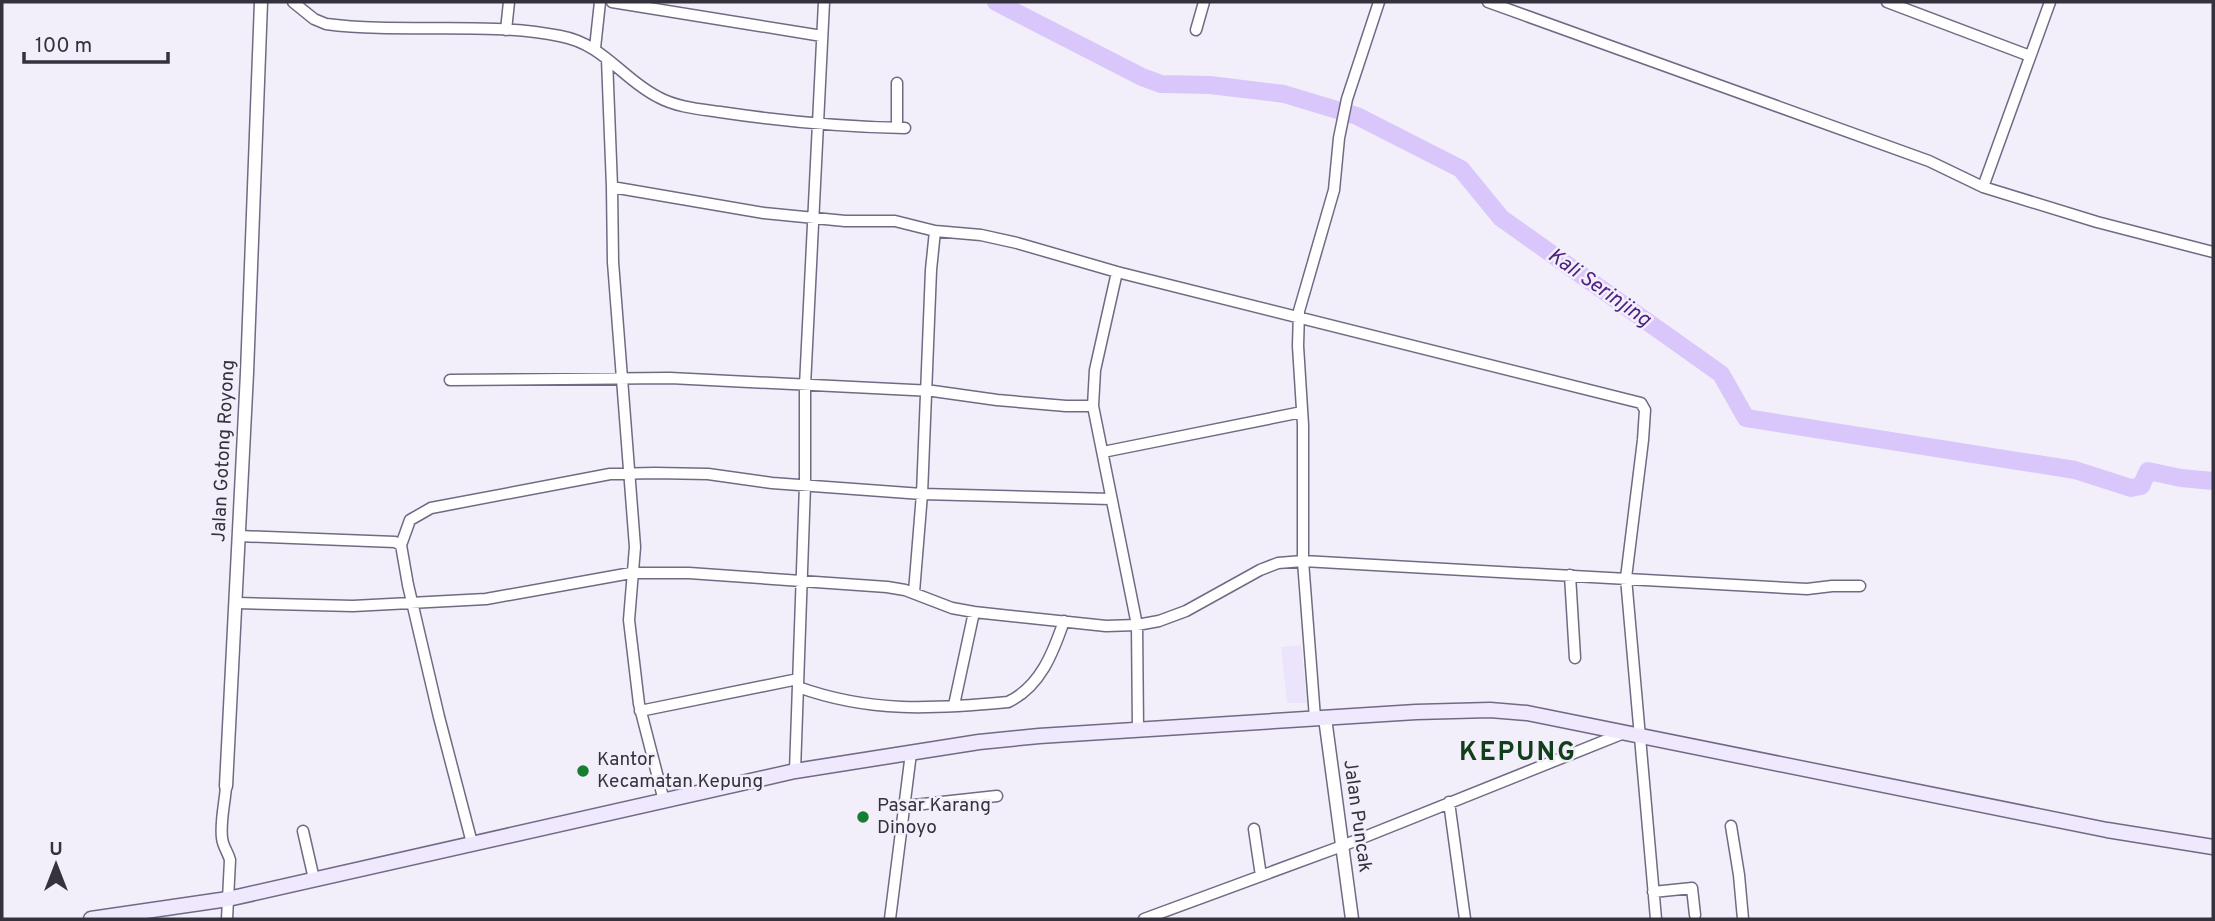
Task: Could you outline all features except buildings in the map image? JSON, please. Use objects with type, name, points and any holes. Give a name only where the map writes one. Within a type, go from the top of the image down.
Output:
[{"type":"main road","points":[[91,919],[228,899],[795,771],[979,742],[1416,712],[1490,710],[1527,713],[2014,812],[2213,848]]},
{"type":"street","name":"Jalan Gotong Royong","points":[[227,919],[230,860],[222,842],[222,830],[236,603],[261,2]]},
{"type":"street","points":[[293,2],[314,19],[326,24],[408,29],[506,30],[560,36],[595,48],[648,91],[672,103],[780,121],[901,128],[897,83]]},
{"type":"street","points":[[506,30],[509,2]]},
{"type":"street","points":[[595,48],[600,2]]},
{"type":"street","points":[[612,2],[822,36]]},
{"type":"street","points":[[795,771],[805,485],[805,386],[824,2]]},
{"type":"street","points":[[1196,30],[1204,2]]},
{"type":"street","points":[[1320,718],[1304,567],[1299,311],[1334,190],[1339,138],[1347,99],[1379,2]]},
{"type":"street","points":[[1488,2],[1523,7],[1929,162],[1983,187],[2097,222],[2213,252]]},
{"type":"street","points":[[1887,2],[2030,56]]},
{"type":"street","points":[[1983,187],[2050,2]]},
{"type":"street","points":[[607,59],[613,262],[635,547],[629,620],[640,711],[664,801]]},
{"type":"street","points":[[612,187],[716,206],[813,219],[895,221],[935,231],[981,235],[1117,272],[1299,311],[1641,403],[1645,410],[1643,440],[1626,582],[1631,734],[1656,919]]},
{"type":"street","points":[[914,592],[922,494],[935,231]]},
{"type":"street","points":[[1117,272],[1096,370],[1093,406],[1138,625],[1138,730]]},
{"type":"street","points":[[450,380],[670,378],[927,391],[1066,406],[1093,406]]},
{"type":"street","points":[[1103,452],[1302,412]]},
{"type":"street","points":[[472,843],[439,717],[401,545],[410,520],[431,508],[610,474],[630,473],[708,474],[922,494],[1111,499]]},
{"type":"street","points":[[239,536],[395,542],[401,545]]},
{"type":"street","points":[[236,603],[353,606],[486,600],[631,573],[689,573],[887,587],[914,592],[952,608],[974,612],[1106,626],[1159,621],[1186,611],[1260,570],[1278,563],[1304,567],[1569,581],[1669,582],[1807,589],[1860,586]]},
{"type":"street","points":[[1569,581],[1575,658]]},
{"type":"street","points":[[954,705],[974,612]]},
{"type":"street","points":[[640,711],[798,683],[853,704],[896,707],[1008,702],[1022,695],[1035,682],[1050,657],[1064,621]]},
{"type":"street","name":"Jalan Puncak","points":[[1320,718],[1352,919]]},
{"type":"street","points":[[1144,919],[1631,734]]},
{"type":"street","points":[[890,919],[911,753]]},
{"type":"street","points":[[905,806],[997,796]]},
{"type":"street","points":[[1449,802],[1465,919]]},
{"type":"street","points":[[1731,826],[1739,875],[1742,919]]},
{"type":"street","points":[[1254,829],[1261,876]]},
{"type":"street","points":[[303,831],[314,879]]},
{"type":"street","points":[[1653,892],[1692,888],[1695,915]]},
{"type":"shaded area","points":[[1301,645],[1307,703],[1287,703],[1281,647]]},
{"type":"waterway","name":"Kali Serinjing","points":[[996,2],[1142,77],[1161,84],[1210,85],[1284,94],[1357,116],[1461,169],[1501,218],[1721,374],[1746,418],[2075,470],[2131,488],[2141,486],[2148,471],[2213,481]]},
{"type":"place","name":"Kantor Kecamatan Kepung","points":[[583,771]]},
{"type":"place","name":"Pasar Karang Dinoyo","points":[[863,817]]},
{"type":"district","name":"KEPUNG","points":[[1518,753]]}]
